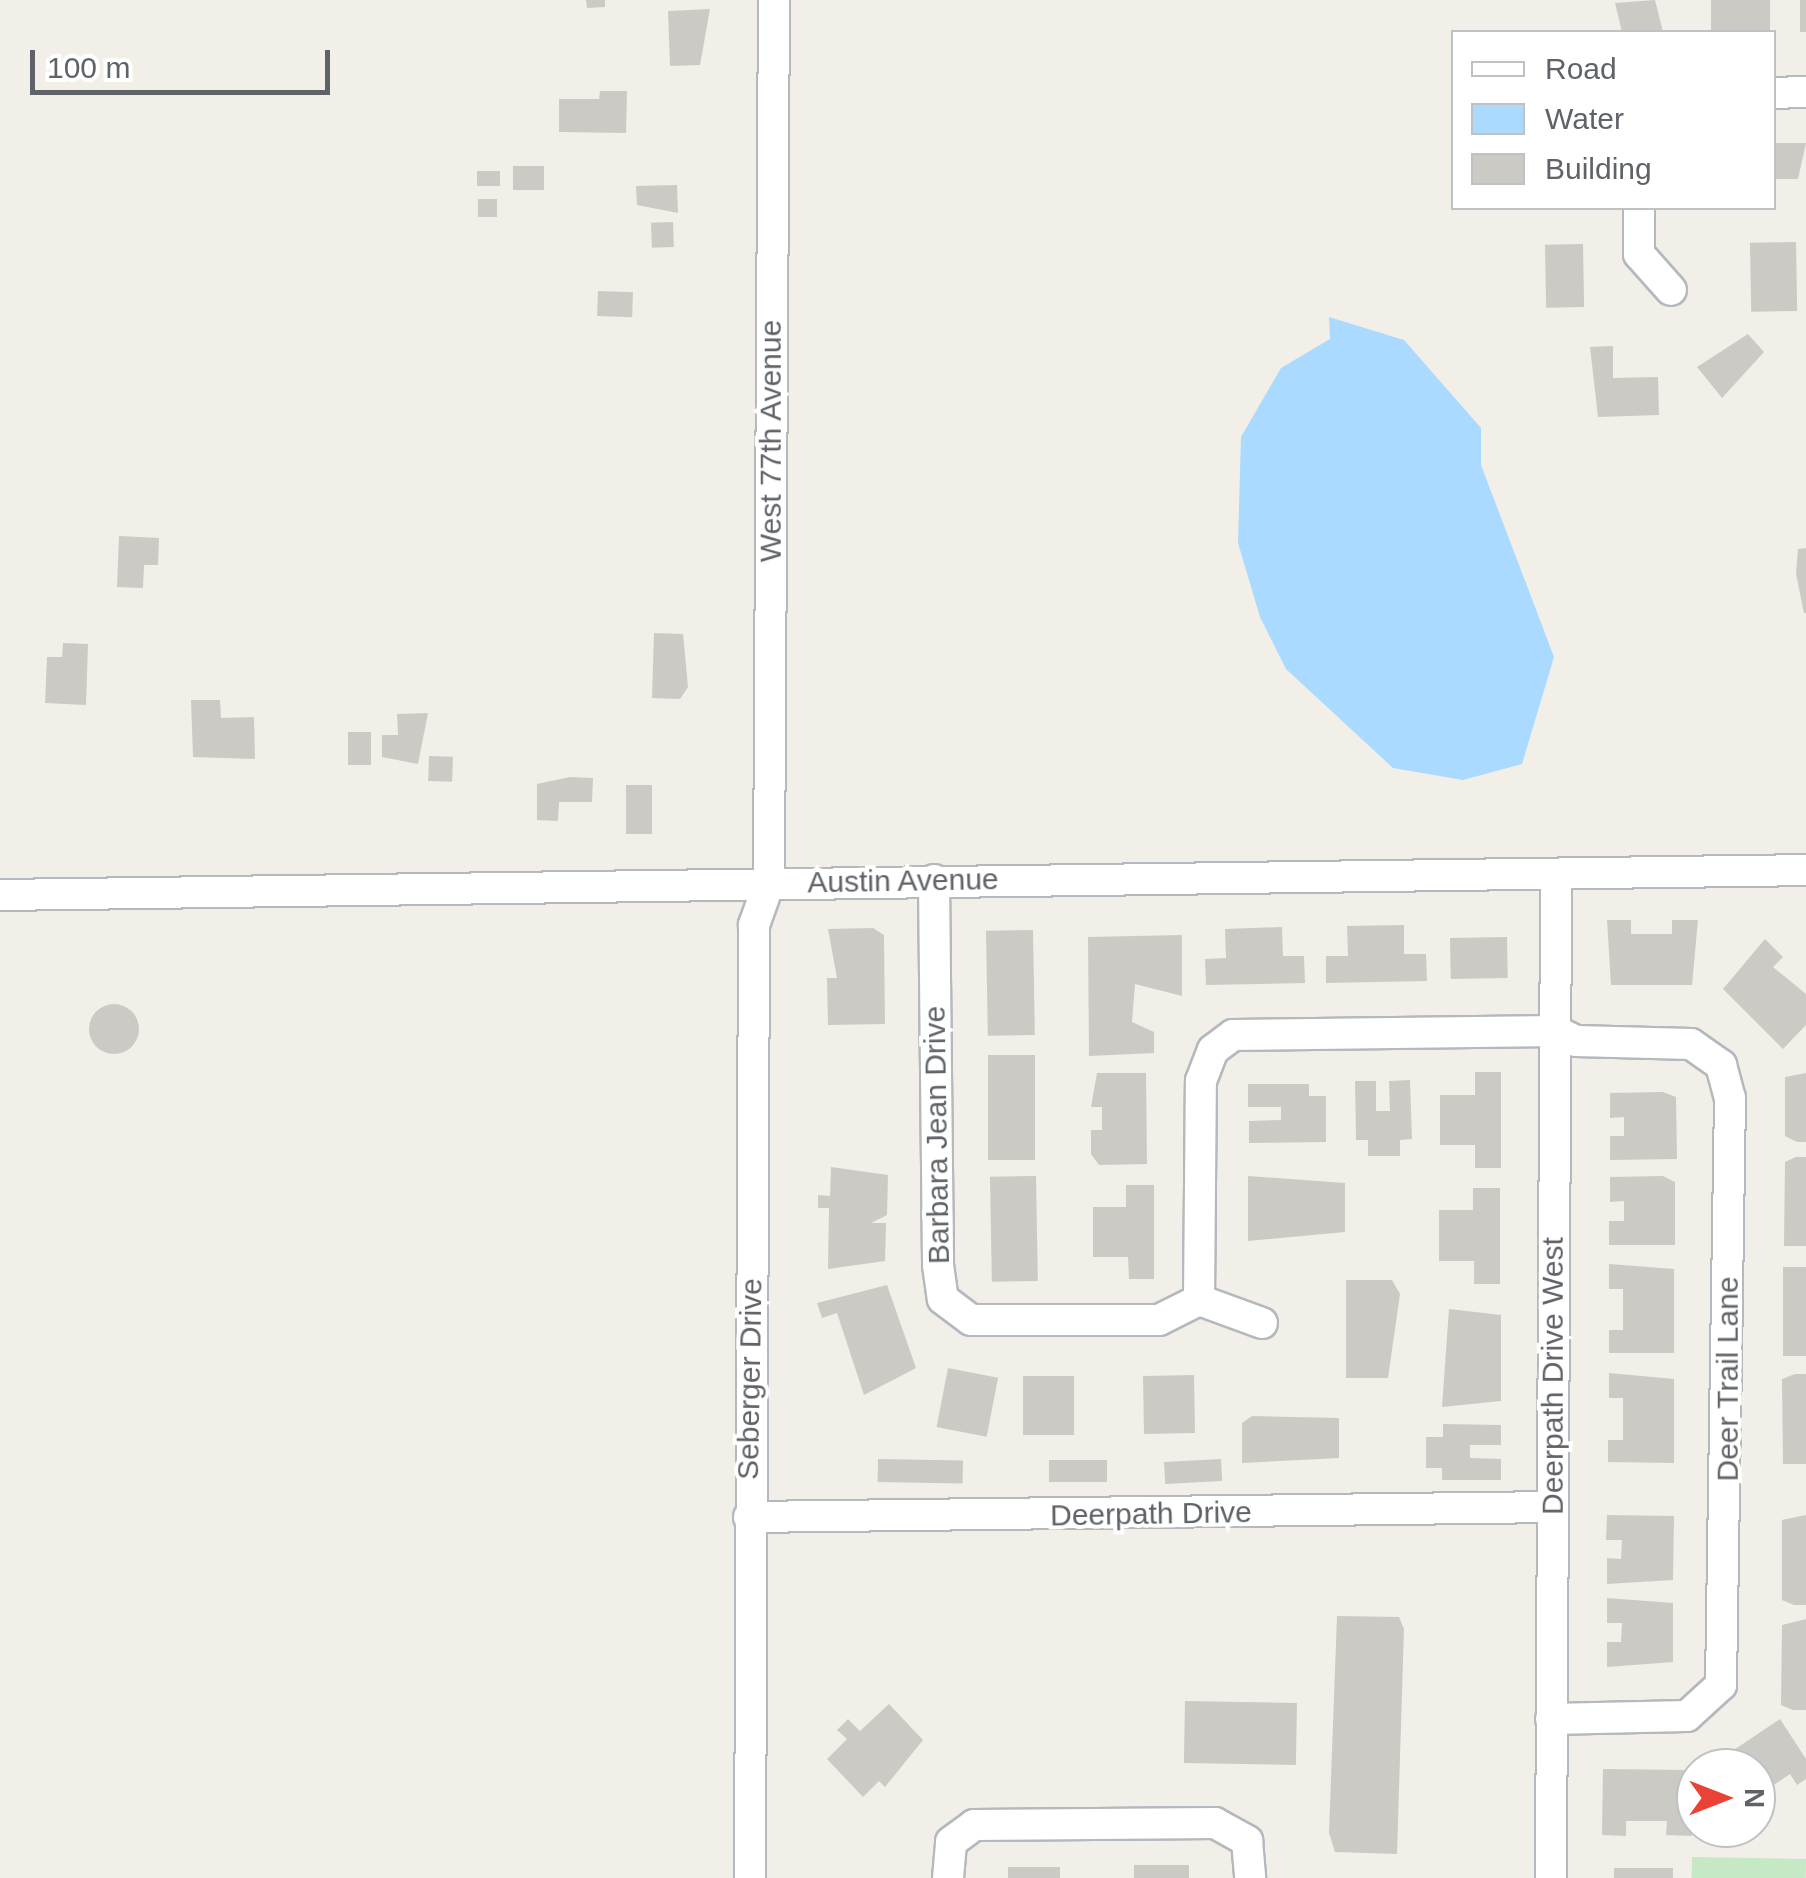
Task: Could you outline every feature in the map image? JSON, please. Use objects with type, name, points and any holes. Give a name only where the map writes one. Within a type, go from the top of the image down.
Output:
[{"type":"street","name":"West 77th Avenue","points":[[769,883],[774,0]]},
{"type":"street","points":[[1776,93],[1806,92]]},
{"type":"street","points":[[1640,210],[1639,254],[1671,290]]},
{"type":"street","name":"Austin Avenue","points":[[0,895],[1806,870]]},
{"type":"street","name":"Deerpath Drive West","points":[[1550,1878],[1556,874]]},
{"type":"street","name":"Barbara Jean Drive","points":[[934,880],[943,1299],[956,1314],[988,1323],[1159,1320],[1199,1300]]},
{"type":"street","name":"Seberger Drive","points":[[750,1878],[754,925],[769,883]]},
{"type":"street","points":[[1262,1323],[1199,1300],[1201,1082],[1213,1050],[1233,1035],[1556,1031]]},
{"type":"street","name":"Deer Trail Lane","points":[[1551,1718],[1687,1716],[1721,1684],[1729,1215],[1722,1065],[1691,1044],[1576,1041],[1556,1031]]},
{"type":"street","name":"Deerpath Drive","points":[[749,1518],[1553,1507]]},
{"type":"street","points":[[948,1874],[951,1842],[974,1826],[1215,1823],[1246,1842],[1250,1878]]},
{"type":"green space","points":[[1692,1857],[1806,1859],[1806,1878],[1692,1878]]},
{"type":"water","points":[[1329,317],[1404,340],[1481,428],[1481,465],[1554,657],[1522,764],[1463,780],[1393,768],[1286,669],[1260,617],[1238,543],[1241,437],[1281,368],[1330,339]]},
{"type":"building","points":[[586,0],[605,0],[605,7],[587,8]]},
{"type":"building","points":[[1655,0],[1662,30],[1622,30],[1615,3]]},
{"type":"building","points":[[1711,0],[1770,0],[1770,30],[1711,30]]},
{"type":"building","points":[[1800,0],[1806,0],[1806,32],[1800,32]]},
{"type":"building","points":[[710,9],[700,65],[670,66],[668,11]]},
{"type":"building","points":[[600,91],[627,91],[626,133],[559,132],[559,99],[599,99]]},
{"type":"building","points":[[1776,143],[1806,143],[1798,179],[1776,179]]},
{"type":"building","points":[[513,166],[544,166],[544,190],[513,190]]},
{"type":"building","points":[[477,171],[500,171],[500,186],[477,186]]},
{"type":"building","points":[[677,185],[678,213],[637,205],[636,186]]},
{"type":"building","points":[[478,199],[497,199],[497,217],[478,217]]},
{"type":"building","points":[[673,222],[674,247],[652,248],[651,223]]},
{"type":"building","points":[[1796,242],[1797,311],[1751,312],[1750,243]]},
{"type":"building","points":[[1583,244],[1584,307],[1546,308],[1545,245]]},
{"type":"building","points":[[598,291],[633,292],[632,317],[597,316]]},
{"type":"building","points":[[1748,334],[1764,352],[1722,398],[1697,367]]},
{"type":"building","points":[[1613,346],[1613,378],[1658,377],[1659,415],[1598,417],[1590,347]]},
{"type":"building","points":[[119,536],[159,538],[158,565],[144,565],[143,588],[117,587]]},
{"type":"building","points":[[1806,548],[1804,613],[1796,574],[1798,549]]},
{"type":"building","points":[[654,633],[683,634],[688,687],[680,699],[652,698]]},
{"type":"building","points":[[63,643],[88,644],[86,705],[45,703],[47,657],[62,657]]},
{"type":"building","points":[[191,700],[220,700],[221,718],[254,717],[255,759],[193,757]]},
{"type":"building","points":[[428,713],[418,764],[382,757],[382,735],[398,735],[397,714]]},
{"type":"building","points":[[348,732],[371,732],[371,765],[348,765]]},
{"type":"building","points":[[429,756],[453,757],[452,782],[428,781]]},
{"type":"building","points":[[570,777],[593,778],[592,802],[559,802],[558,821],[537,820],[537,784]]},
{"type":"building","points":[[626,785],[652,785],[652,834],[626,834]]},
{"type":"building","points":[[1607,920],[1631,920],[1631,934],[1672,934],[1672,920],[1698,920],[1692,985],[1611,985]]},
{"type":"building","points":[[1404,925],[1404,954],[1426,954],[1427,981],[1326,983],[1326,956],[1348,956],[1347,926]]},
{"type":"building","points":[[1282,927],[1283,956],[1304,956],[1305,983],[1206,985],[1205,959],[1226,958],[1225,929]]},
{"type":"building","points":[[873,928],[884,935],[885,1024],[828,1025],[827,978],[837,978],[828,929]]},
{"type":"building","points":[[1033,930],[1035,1035],[988,1036],[986,931]]},
{"type":"building","points":[[1182,935],[1182,996],[1135,984],[1132,1022],[1154,1032],[1154,1053],[1089,1056],[1088,937]]},
{"type":"building","points":[[1507,937],[1508,978],[1451,979],[1450,938]]},
{"type":"building","points":[[1765,939],[1783,957],[1773,967],[1806,994],[1806,1025],[1783,1049],[1723,989]]},
{"type":"building","points":[[114,1004],[131,1012],[139,1029],[131,1046],[114,1054],[97,1046],[89,1029],[97,1012]]},
{"type":"building","points":[[988,1055],[1035,1055],[1035,1160],[988,1160]]},
{"type":"building","points":[[1475,1072],[1501,1072],[1501,1168],[1475,1168],[1475,1145],[1440,1145],[1440,1095],[1475,1095]]},
{"type":"building","points":[[1097,1073],[1146,1073],[1147,1164],[1099,1165],[1091,1154],[1091,1130],[1102,1130],[1102,1107],[1091,1107]]},
{"type":"building","points":[[1806,1073],[1806,1142],[1797,1142],[1785,1136],[1785,1077]]},
{"type":"building","points":[[1410,1080],[1412,1139],[1400,1140],[1400,1156],[1368,1156],[1368,1140],[1356,1140],[1355,1081],[1376,1081],[1376,1111],[1390,1111],[1389,1081]]},
{"type":"building","points":[[1248,1084],[1309,1084],[1309,1096],[1326,1096],[1326,1142],[1249,1143],[1249,1121],[1281,1120],[1281,1107],[1248,1107]]},
{"type":"building","points":[[1663,1092],[1676,1097],[1677,1159],[1610,1160],[1610,1136],[1624,1136],[1624,1117],[1610,1118],[1610,1093]]},
{"type":"building","points":[[1806,1157],[1806,1246],[1784,1246],[1785,1162]]},
{"type":"building","points":[[831,1167],[888,1175],[887,1215],[871,1223],[886,1223],[885,1261],[828,1269],[829,1208],[818,1208],[818,1195],[830,1196]]},
{"type":"building","points":[[1036,1176],[1038,1281],[992,1282],[990,1177]]},
{"type":"building","points":[[1248,1176],[1345,1183],[1345,1232],[1248,1241]]},
{"type":"building","points":[[1663,1176],[1675,1182],[1675,1245],[1609,1245],[1609,1221],[1624,1221],[1624,1201],[1610,1202],[1610,1177]]},
{"type":"building","points":[[1126,1185],[1154,1185],[1154,1279],[1129,1279],[1128,1257],[1093,1257],[1093,1207],[1126,1207]]},
{"type":"building","points":[[1473,1188],[1500,1188],[1500,1284],[1474,1284],[1474,1261],[1439,1261],[1439,1210],[1473,1210]]},
{"type":"building","points":[[1609,1264],[1674,1269],[1674,1353],[1609,1353],[1609,1330],[1623,1330],[1623,1289],[1609,1289]]},
{"type":"building","points":[[1783,1267],[1806,1267],[1806,1356],[1783,1356]]},
{"type":"building","points":[[1346,1280],[1392,1280],[1400,1294],[1388,1378],[1346,1378]]},
{"type":"building","points":[[887,1285],[916,1368],[864,1395],[837,1313],[822,1318],[817,1303]]},
{"type":"building","points":[[1449,1309],[1501,1315],[1501,1401],[1442,1407]]},
{"type":"building","points":[[948,1368],[998,1378],[987,1437],[937,1427]]},
{"type":"building","points":[[1609,1373],[1674,1379],[1674,1463],[1608,1462],[1608,1440],[1623,1440],[1623,1398],[1609,1398]]},
{"type":"building","points":[[1806,1374],[1806,1464],[1783,1464],[1782,1379]]},
{"type":"building","points":[[1194,1375],[1195,1433],[1144,1434],[1143,1376]]},
{"type":"building","points":[[1023,1376],[1074,1376],[1074,1435],[1023,1435]]},
{"type":"building","points":[[1252,1416],[1339,1418],[1339,1458],[1242,1463],[1242,1423]]},
{"type":"building","points":[[1443,1424],[1501,1425],[1501,1445],[1470,1445],[1470,1458],[1501,1459],[1501,1480],[1442,1480],[1442,1468],[1426,1468],[1426,1437],[1443,1437]]},
{"type":"building","points":[[878,1459],[963,1460],[963,1483],[878,1482]]},
{"type":"building","points":[[1221,1459],[1222,1481],[1165,1484],[1164,1462]]},
{"type":"building","points":[[1049,1460],[1107,1460],[1107,1482],[1049,1482]]},
{"type":"building","points":[[1607,1515],[1674,1516],[1673,1580],[1607,1584],[1607,1558],[1621,1559],[1622,1540],[1606,1540]]},
{"type":"building","points":[[1806,1515],[1806,1605],[1794,1605],[1782,1600],[1782,1520]]},
{"type":"building","points":[[1607,1598],[1673,1603],[1673,1662],[1607,1667],[1607,1642],[1621,1642],[1622,1623],[1607,1623]]},
{"type":"building","points":[[1337,1616],[1399,1617],[1404,1629],[1397,1854],[1335,1852],[1329,1833]]},
{"type":"building","points":[[1806,1619],[1806,1710],[1793,1710],[1781,1705],[1782,1625]]},
{"type":"building","points":[[1185,1701],[1297,1703],[1296,1765],[1184,1763]]},
{"type":"building","points":[[889,1704],[923,1740],[885,1787],[879,1781],[863,1797],[827,1759],[847,1739],[837,1730],[848,1719],[860,1731]]},
{"type":"building","points":[[1780,1719],[1806,1759],[1806,1779],[1797,1785],[1790,1774],[1776,1783],[1776,1748],[1737,1748]]},
{"type":"building","points":[[1603,1769],[1676,1770],[1676,1835],[1666,1835],[1667,1821],[1626,1821],[1626,1836],[1602,1835]]},
{"type":"building","points":[[1134,1865],[1189,1865],[1189,1878],[1134,1878]]},
{"type":"building","points":[[1008,1867],[1060,1867],[1060,1878],[1008,1878]]},
{"type":"building","points":[[1614,1868],[1673,1868],[1673,1878],[1614,1878]]}]
